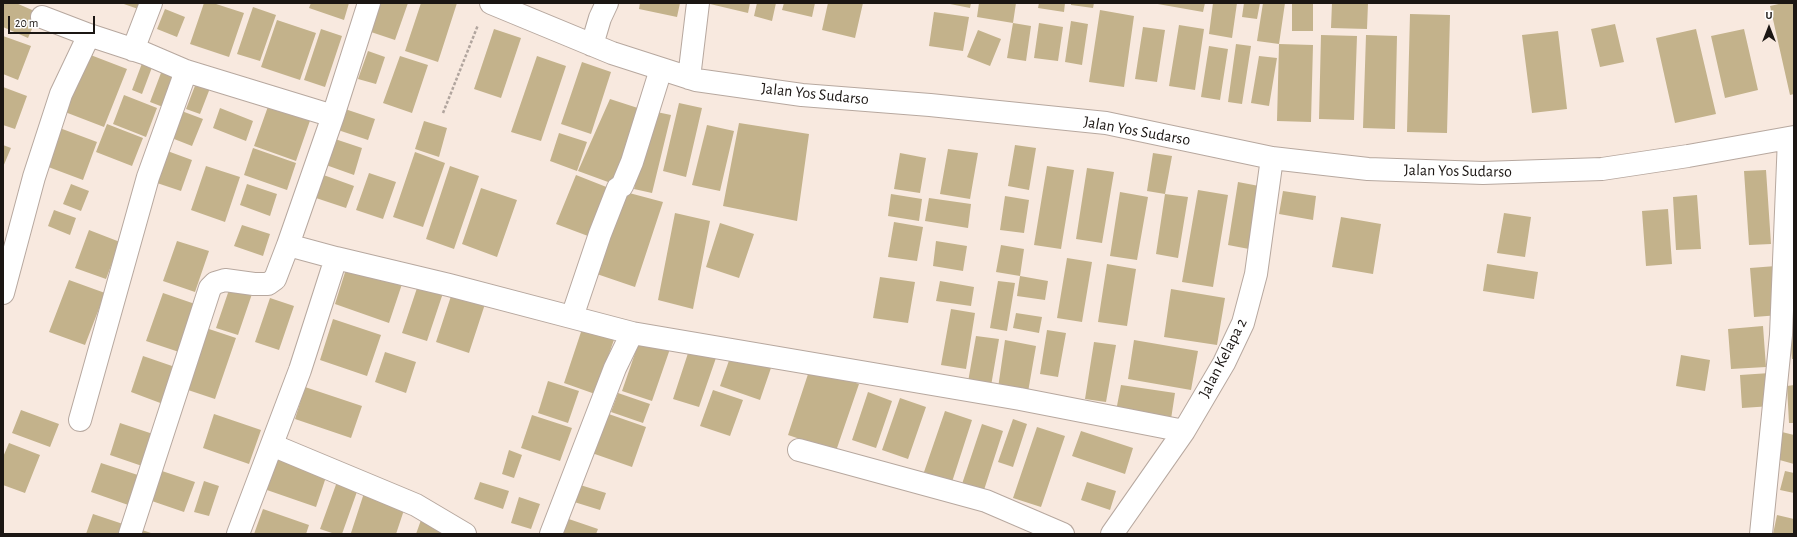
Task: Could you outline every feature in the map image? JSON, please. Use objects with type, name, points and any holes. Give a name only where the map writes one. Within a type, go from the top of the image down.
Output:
[{"type":"street","points":[[133,50],[151,3]]},
{"type":"street","points":[[130,534],[210,288],[215,283],[225,280],[268,284],[275,279],[333,116],[369,3]]},
{"type":"street","points":[[592,45],[600,18],[607,3]]},
{"type":"street","points":[[689,78],[698,3]]},
{"type":"street","name":"Jalan Yos Sudarso","points":[[486,10],[689,78],[802,95],[1106,123],[1272,158],[1368,169],[1483,173],[1602,169],[1792,138]]},
{"type":"street","points":[[42,17],[186,71],[333,116]]},
{"type":"street","points":[[3,293],[34,177],[61,94],[89,35]]},
{"type":"street","points":[[572,317],[600,234],[618,188],[622,186],[632,162],[661,69]]},
{"type":"street","points":[[80,420],[148,178],[186,71]]},
{"type":"street","points":[[1761,534],[1781,335],[1792,138]]},
{"type":"street","name":"Jalan Kelapa 2","points":[[1112,534],[1184,431],[1224,363],[1243,323],[1256,274],[1272,158]]},
{"type":"street","points":[[288,246],[449,284],[632,333],[1005,396],[1184,431]]},
{"type":"street","points":[[238,534],[300,370],[336,258]]},
{"type":"street","points":[[552,534],[615,368],[632,333]]},
{"type":"street","points":[[272,444],[416,505],[465,534]]},
{"type":"street","points":[[799,450],[986,501],[1063,534]]},
{"type":"path","points":[[443,113],[486,10]]},
{"type":"building","points":[[3,3],[16,3],[39,13],[28,38],[3,27]]},
{"type":"building","points":[[121,3],[143,3],[141,10]]},
{"type":"building","points":[[204,3],[213,3],[244,13],[229,57],[190,44]]},
{"type":"building","points":[[311,3],[349,3],[344,20],[309,8]]},
{"type":"building","points":[[378,3],[408,3],[395,40],[368,31]]},
{"type":"building","points":[[421,3],[457,3],[438,62],[405,51]]},
{"type":"building","points":[[640,3],[680,3],[677,17],[639,9]]},
{"type":"building","points":[[750,3],[748,13],[710,4]]},
{"type":"building","points":[[757,3],[776,3],[772,21],[754,16]]},
{"type":"building","points":[[784,3],[815,3],[812,17],[782,10]]},
{"type":"building","points":[[828,3],[863,3],[855,38],[822,30]]},
{"type":"building","points":[[945,3],[971,3],[970,8]]},
{"type":"building","points":[[979,3],[1016,3],[1013,23],[977,17]]},
{"type":"building","points":[[1039,3],[1065,3],[1064,12],[1038,8]]},
{"type":"building","points":[[1071,3],[1094,3],[1093,8],[1071,5]]},
{"type":"building","points":[[1152,3],[1205,3],[1203,12]]},
{"type":"building","points":[[1213,3],[1237,3],[1232,38],[1209,34]]},
{"type":"building","points":[[1244,3],[1260,3],[1257,19],[1242,17]]},
{"type":"building","points":[[1263,3],[1285,3],[1279,44],[1257,41]]},
{"type":"building","points":[[1292,3],[1313,3],[1313,31],[1292,31]]},
{"type":"building","points":[[1332,3],[1368,3],[1367,29],[1331,28]]},
{"type":"building","points":[[1783,3],[1794,3],[1794,94],[1790,95],[1770,6]]},
{"type":"building","points":[[253,7],[276,15],[260,61],[237,54]]},
{"type":"building","points":[[165,9],[185,17],[177,37],[157,29]]},
{"type":"building","points":[[1100,10],[1134,16],[1124,87],[1089,82]]},
{"type":"building","points":[[934,12],[969,17],[963,51],[929,46]]},
{"type":"building","points":[[1410,14],[1450,15],[1447,133],[1407,132]]},
{"type":"building","points":[[277,20],[316,33],[300,80],[261,67]]},
{"type":"building","points":[[1071,21],[1088,24],[1082,65],[1065,62]]},
{"type":"building","points":[[1013,23],[1031,26],[1026,61],[1007,58]]},
{"type":"building","points":[[1039,23],[1063,27],[1058,61],[1034,58]]},
{"type":"building","points":[[1615,24],[1624,62],[1600,67],[1591,29]]},
{"type":"building","points":[[1179,25],[1204,29],[1195,90],[1169,86]]},
{"type":"building","points":[[1143,27],[1165,30],[1157,82],[1135,79]]},
{"type":"building","points":[[321,29],[342,36],[325,87],[304,80]]},
{"type":"building","points":[[494,29],[521,38],[501,98],[474,89]]},
{"type":"building","points":[[1696,29],[1716,114],[1675,123],[1656,38]]},
{"type":"building","points":[[1744,29],[1758,90],[1725,98],[1711,36]]},
{"type":"building","points":[[978,30],[1001,39],[990,66],[967,57]]},
{"type":"building","points":[[1558,31],[1567,109],[1532,113],[1522,35]]},
{"type":"building","points":[[1321,35],[1357,36],[1354,120],[1319,119]]},
{"type":"building","points":[[1366,35],[1397,36],[1395,129],[1363,128]]},
{"type":"building","points":[[3,36],[31,46],[18,80],[3,74]]},
{"type":"building","points":[[1236,44],[1251,46],[1242,104],[1228,102]]},
{"type":"building","points":[[1279,44],[1313,45],[1311,122],[1277,121]]},
{"type":"building","points":[[1209,46],[1228,49],[1220,100],[1201,97]]},
{"type":"building","points":[[368,51],[385,57],[376,84],[358,79]]},
{"type":"building","points":[[88,54],[127,69],[104,127],[65,112]]},
{"type":"building","points":[[400,56],[428,65],[412,113],[383,103]]},
{"type":"building","points":[[537,56],[566,66],[541,141],[511,132]]},
{"type":"building","points":[[1259,56],[1277,58],[1269,106],[1251,103]]},
{"type":"building","points":[[144,58],[154,62],[142,94],[132,90]]},
{"type":"building","points":[[582,62],[611,72],[591,134],[561,124]]},
{"type":"building","points":[[164,65],[177,70],[163,107],[150,102]]},
{"type":"building","points":[[198,78],[212,83],[200,114],[186,109]]},
{"type":"building","points":[[3,87],[27,96],[15,129],[3,125]]},
{"type":"building","points":[[124,95],[157,108],[146,137],[113,124]]},
{"type":"building","points":[[271,98],[313,112],[296,161],[254,146]]},
{"type":"building","points":[[610,99],[644,110],[619,186],[578,171]]},
{"type":"building","points":[[679,103],[702,108],[686,177],[663,171]]},
{"type":"building","points":[[220,108],[253,121],[246,141],[213,128]]},
{"type":"building","points":[[345,109],[375,119],[368,140],[338,130]]},
{"type":"building","points":[[179,110],[203,119],[192,146],[169,137]]},
{"type":"building","points":[[652,111],[671,115],[652,193],[634,189]]},
{"type":"building","points":[[424,121],[447,128],[439,157],[415,149]]},
{"type":"building","points":[[739,123],[809,134],[797,221],[723,206]]},
{"type":"building","points":[[107,124],[143,138],[132,166],[96,152]]},
{"type":"building","points":[[707,125],[734,131],[720,191],[692,185]]},
{"type":"building","points":[[57,127],[97,142],[83,180],[43,165]]},
{"type":"building","points":[[559,133],[587,142],[577,171],[550,161]]},
{"type":"building","points":[[335,139],[362,148],[354,175],[326,165]]},
{"type":"building","points":[[3,145],[11,148],[3,167]]},
{"type":"building","points":[[1015,145],[1036,148],[1029,190],[1008,186]]},
{"type":"building","points":[[253,148],[296,163],[287,190],[244,175]]},
{"type":"building","points":[[162,149],[192,160],[181,191],[151,181]]},
{"type":"building","points":[[948,149],[978,153],[970,199],[940,194]]},
{"type":"building","points":[[415,152],[445,163],[423,227],[393,217]]},
{"type":"building","points":[[900,153],[926,158],[920,193],[894,189]]},
{"type":"building","points":[[1153,153],[1172,156],[1165,194],[1147,191]]},
{"type":"building","points":[[206,166],[240,177],[225,222],[191,210]]},
{"type":"building","points":[[450,166],[479,176],[454,249],[426,239]]},
{"type":"building","points":[[1047,166],[1074,170],[1061,249],[1034,245]]},
{"type":"building","points":[[1087,168],[1114,172],[1102,243],[1076,239]]},
{"type":"building","points":[[1766,170],[1771,244],[1749,245],[1744,171]]},
{"type":"building","points":[[318,173],[354,186],[346,208],[310,196]]},
{"type":"building","points":[[369,173],[396,182],[383,219],[356,210]]},
{"type":"building","points":[[576,175],[614,190],[596,239],[556,224]]},
{"type":"building","points":[[1238,182],[1259,186],[1249,249],[1228,245]]},
{"type":"building","points":[[71,184],[89,191],[81,211],[63,204]]},
{"type":"building","points":[[247,184],[277,194],[270,216],[240,205]]},
{"type":"building","points":[[481,188],[517,200],[497,257],[462,244]]},
{"type":"building","points":[[618,190],[663,202],[635,287],[588,271]]},
{"type":"building","points":[[1198,190],[1228,195],[1213,287],[1182,282]]},
{"type":"building","points":[[1283,191],[1316,196],[1313,220],[1279,214]]},
{"type":"building","points":[[1120,192],[1148,197],[1137,260],[1110,256]]},
{"type":"building","points":[[891,194],[922,199],[919,221],[888,216]]},
{"type":"building","points":[[1165,194],[1188,197],[1178,258],[1156,254]]},
{"type":"building","points":[[1697,195],[1701,249],[1676,250],[1673,197]]},
{"type":"building","points":[[1005,196],[1029,200],[1024,233],[1000,230]]},
{"type":"building","points":[[929,198],[971,204],[968,228],[925,221]]},
{"type":"building","points":[[1668,209],[1672,264],[1646,266],[1642,211]]},
{"type":"building","points":[[54,210],[76,218],[70,235],[48,226]]},
{"type":"building","points":[[675,213],[710,221],[693,309],[658,300]]},
{"type":"building","points":[[1504,213],[1531,217],[1525,257],[1497,253]]},
{"type":"building","points":[[1341,217],[1381,224],[1373,274],[1332,267]]},
{"type":"building","points":[[894,222],[923,227],[917,261],[888,257]]},
{"type":"building","points":[[720,223],[754,234],[739,278],[706,267]]},
{"type":"building","points":[[242,225],[270,234],[263,256],[234,246]]},
{"type":"building","points":[[89,230],[120,242],[106,279],[75,268]]},
{"type":"building","points":[[177,241],[209,251],[195,292],[163,281]]},
{"type":"building","points":[[936,241],[967,246],[963,271],[933,266]]},
{"type":"building","points":[[1001,245],[1024,249],[1020,276],[996,272]]},
{"type":"building","points":[[1067,258],[1092,262],[1082,322],[1057,318]]},
{"type":"building","points":[[1107,264],[1136,269],[1127,326],[1098,322]]},
{"type":"building","points":[[1487,264],[1538,272],[1534,299],[1483,291]]},
{"type":"building","points":[[347,266],[402,284],[389,323],[335,304]]},
{"type":"building","points":[[1776,266],[1780,315],[1754,317],[1750,268]]},
{"type":"building","points":[[1020,276],[1048,281],[1045,300],[1017,296]]},
{"type":"building","points":[[880,277],[915,282],[908,323],[873,318]]},
{"type":"building","points":[[69,280],[105,293],[85,345],[49,332]]},
{"type":"building","points":[[940,281],[974,287],[971,306],[936,301]]},
{"type":"building","points":[[998,281],[1015,283],[1007,331],[990,328]]},
{"type":"building","points":[[419,282],[444,290],[427,341],[402,333]]},
{"type":"building","points":[[231,284],[253,291],[238,335],[216,328]]},
{"type":"building","points":[[1171,289],[1225,298],[1217,345],[1164,337]]},
{"type":"building","points":[[163,293],[195,304],[179,352],[146,341]]},
{"type":"building","points":[[452,293],[485,304],[469,353],[436,342]]},
{"type":"building","points":[[270,298],[294,306],[279,350],[255,342]]},
{"type":"building","points":[[951,309],[975,313],[966,369],[941,365]]},
{"type":"building","points":[[1016,313],[1042,317],[1039,333],[1013,328]]},
{"type":"building","points":[[333,319],[381,335],[367,376],[320,360]]},
{"type":"building","points":[[584,323],[616,334],[595,394],[564,383]]},
{"type":"building","points":[[200,326],[236,338],[215,399],[179,387]]},
{"type":"building","points":[[1763,326],[1766,367],[1731,369],[1728,329]]},
{"type":"building","points":[[1789,328],[1794,328],[1794,359],[1792,359]]},
{"type":"building","points":[[1047,330],[1066,333],[1058,377],[1040,374]]},
{"type":"building","points":[[641,336],[671,346],[652,401],[622,391]]},
{"type":"building","points":[[976,336],[999,339],[991,386],[968,382]]},
{"type":"building","points":[[1005,340],[1036,346],[1028,392],[998,388]]},
{"type":"building","points":[[1134,340],[1198,351],[1191,390],[1128,379]]},
{"type":"building","points":[[1094,342],[1116,345],[1106,402],[1085,399]]},
{"type":"building","points":[[690,347],[717,355],[699,407],[673,399]]},
{"type":"building","points":[[385,352],[416,362],[406,393],[375,382]]},
{"type":"building","points":[[732,352],[772,365],[760,400],[720,386]]},
{"type":"building","points":[[1681,355],[1710,360],[1705,391],[1676,386]]},
{"type":"building","points":[[143,356],[175,367],[163,404],[131,392]]},
{"type":"building","points":[[810,368],[859,384],[836,451],[788,435]]},
{"type":"building","points":[[1770,373],[1772,406],[1742,408],[1740,375]]},
{"type":"building","points":[[548,381],[579,391],[568,423],[538,413]]},
{"type":"building","points":[[1121,385],[1175,393],[1171,419],[1116,411]]},
{"type":"building","points":[[1794,385],[1794,423],[1789,423],[1787,386]]},
{"type":"building","points":[[305,387],[362,406],[351,438],[295,419]]},
{"type":"building","points":[[713,390],[743,400],[730,436],[700,426]]},
{"type":"building","points":[[868,392],[892,401],[876,448],[852,440]]},
{"type":"building","points":[[618,393],[650,404],[643,423],[611,412]]},
{"type":"building","points":[[900,398],[926,407],[908,459],[882,450]]},
{"type":"building","points":[[21,410],[59,424],[50,447],[12,433]]},
{"type":"building","points":[[945,411],[972,420],[952,482],[924,472]]},
{"type":"building","points":[[603,412],[646,427],[632,467],[589,452]]},
{"type":"building","points":[[214,414],[261,430],[249,464],[203,448]]},
{"type":"building","points":[[532,415],[572,428],[560,461],[521,448]]},
{"type":"building","points":[[1013,419],[1027,424],[1013,467],[998,462]]},
{"type":"building","points":[[120,423],[156,435],[145,467],[110,455]]},
{"type":"building","points":[[982,424],[1003,431],[984,490],[962,484]]},
{"type":"building","points":[[1037,427],[1065,436],[1041,507],[1013,498]]},
{"type":"building","points":[[1081,431],[1133,448],[1125,474],[1072,456]]},
{"type":"building","points":[[1782,432],[1794,435],[1794,464],[1776,459]]},
{"type":"building","points":[[9,443],[40,455],[25,493],[3,485],[3,457]]},
{"type":"building","points":[[509,450],[522,455],[514,478],[502,474]]},
{"type":"building","points":[[277,454],[328,471],[316,507],[264,489]]},
{"type":"building","points":[[101,463],[144,477],[134,507],[91,492]]},
{"type":"building","points":[[156,469],[195,482],[184,512],[146,499]]},
{"type":"building","points":[[1785,471],[1794,473],[1794,493],[1780,490]]},
{"type":"building","points":[[338,479],[359,486],[342,534],[335,534],[320,529]]},
{"type":"building","points":[[204,481],[219,486],[209,516],[194,512]]},
{"type":"building","points":[[480,482],[509,491],[503,509],[474,499]]},
{"type":"building","points":[[1087,482],[1116,491],[1110,510],[1081,500]]},
{"type":"building","points":[[577,484],[606,493],[600,510],[571,501]]},
{"type":"building","points":[[364,493],[405,507],[396,534],[351,533]]},
{"type":"building","points":[[519,497],[540,504],[531,529],[511,523]]},
{"type":"building","points":[[263,509],[309,525],[306,534],[254,534]]},
{"type":"building","points":[[93,514],[129,526],[126,534],[86,534]]},
{"type":"building","points":[[1777,515],[1794,519],[1794,534],[1773,534]]},
{"type":"building","points":[[560,516],[598,529],[596,534],[554,534]]},
{"type":"building","points":[[421,520],[443,527],[440,534],[416,534]]},
{"type":"building","points":[[139,529],[154,534],[137,534]]}]
